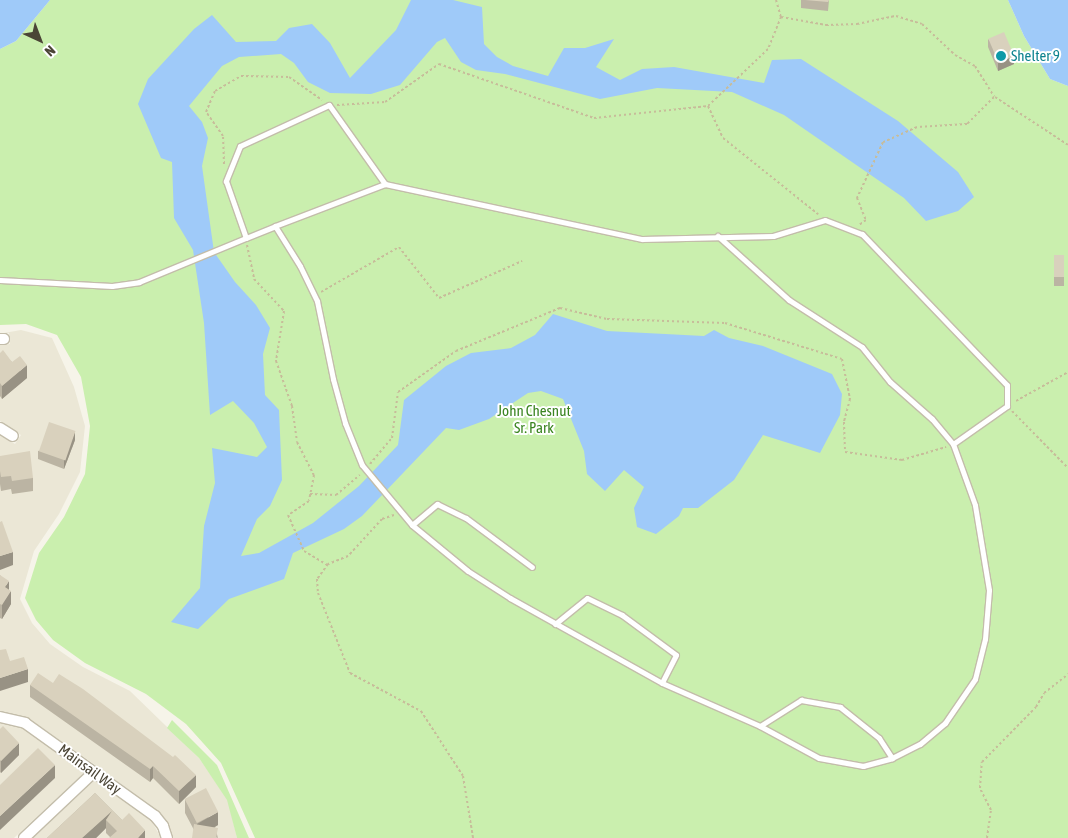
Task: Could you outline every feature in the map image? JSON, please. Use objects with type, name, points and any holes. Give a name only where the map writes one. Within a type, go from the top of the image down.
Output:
[{"type":"street","points":[[0,428],[13,436]]},
{"type":"street","name":"Mainsail Way","points":[[0,717],[25,723],[155,816],[163,826],[167,838]]},
{"type":"street","points":[[24,838],[94,772]]},
{"type":"lane","points":[[246,238],[226,181],[240,146],[329,105],[385,184]]},
{"type":"lane","points":[[0,280],[112,286],[140,282],[275,226],[385,184],[642,239],[773,236],[825,220],[858,232],[1007,385],[1007,406],[953,444]]},
{"type":"lane","points":[[275,226],[315,296],[345,423],[367,471],[412,525],[468,570],[555,624],[662,683],[760,726],[819,758],[863,766],[892,758],[920,744],[945,724],[975,679],[985,639],[989,590],[975,505],[953,444],[932,419],[890,382],[862,347],[789,300],[718,236]]},
{"type":"lane","points":[[412,525],[437,504],[466,518],[532,567]]},
{"type":"lane","points":[[555,624],[588,598],[622,615],[676,655],[662,683]]},
{"type":"lane","points":[[760,726],[801,700],[840,707],[879,738],[892,758]]},
{"type":"path","points":[[226,181],[222,136],[206,112],[215,91],[241,76],[289,77],[329,105],[385,102],[439,64],[594,118],[708,106],[768,49],[781,17],[776,0]]},
{"type":"path","points":[[781,17],[826,25],[857,24],[885,16],[910,19],[922,24],[955,55],[975,66],[994,97],[1068,145]]},
{"type":"path","points":[[858,232],[859,224],[866,220],[857,198],[869,176],[883,142],[918,127],[967,124],[994,97]]},
{"type":"path","points":[[708,106],[723,138],[825,220]]},
{"type":"path","points":[[246,238],[254,279],[284,311],[276,361],[292,406],[297,442],[314,475],[309,501],[288,515],[304,552],[327,565]]},
{"type":"path","points":[[315,296],[399,247],[439,298],[522,261]]},
{"type":"path","points":[[310,494],[336,495],[367,471],[392,438],[398,392],[456,351],[560,308],[608,319],[725,323],[842,359],[850,400],[844,422],[845,452],[902,460],[953,444]]},
{"type":"path","points":[[1068,372],[1007,406],[1068,468]]},
{"type":"path","points":[[404,516],[391,515],[382,519],[348,556],[327,565],[317,579],[318,593],[350,673],[421,711],[463,776],[473,838]]},
{"type":"path","points":[[987,838],[991,810],[980,788],[982,762],[1036,707],[1044,693],[1068,674]]},
{"type":"shaded area","points":[[21,330],[52,338],[74,387],[85,426],[80,472],[59,514],[34,551],[20,599],[32,623],[50,644],[83,667],[130,691],[199,758],[228,800],[237,838],[173,838],[169,825],[158,811],[94,764],[28,718],[0,711],[0,434],[15,444],[21,435],[0,421],[0,345],[10,344],[9,333],[4,333]]},
{"type":"shaded area","points":[[0,723],[23,728],[85,772],[14,838],[0,838]]},
{"type":"shaded area","points":[[95,780],[151,820],[161,838],[33,838]]},
{"type":"green space","name":"John Chesnut Sr. Park","points":[[50,0],[1008,0],[1024,36],[1050,79],[1068,86],[1068,838],[255,838],[221,763],[186,724],[146,694],[85,663],[53,640],[36,620],[25,598],[39,553],[64,517],[85,474],[90,426],[81,377],[57,335],[26,324],[0,325],[0,49],[16,41]]},
{"type":"green space","points":[[172,720],[217,765],[249,838],[237,838],[227,800],[199,758],[167,728]]},
{"type":"water","points":[[0,0],[50,0],[16,41],[0,49]]},
{"type":"water","points":[[411,0],[453,0],[482,7],[484,44],[497,57],[513,66],[548,76],[564,48],[585,48],[614,39],[596,67],[620,80],[642,69],[674,67],[764,83],[772,60],[801,59],[898,121],[958,172],[974,197],[958,211],[926,221],[904,198],[784,115],[732,92],[657,88],[600,99],[505,74],[476,70],[461,62],[445,38],[437,42],[400,85],[371,94],[330,93],[308,82],[294,63],[281,54],[239,57],[222,66],[189,106],[202,122],[208,138],[202,166],[214,252],[235,282],[256,305],[270,328],[263,354],[265,395],[279,410],[282,480],[270,506],[257,519],[241,556],[259,553],[313,523],[359,486],[398,445],[404,400],[446,366],[471,353],[511,348],[535,335],[553,314],[607,331],[704,336],[714,330],[729,338],[763,346],[832,374],[842,394],[840,415],[820,453],[763,435],[734,480],[698,508],[683,508],[679,516],[656,534],[637,527],[634,508],[644,487],[624,470],[605,491],[587,474],[584,451],[563,399],[541,391],[528,393],[489,419],[459,430],[446,428],[362,516],[344,529],[293,553],[284,579],[229,599],[198,629],[171,622],[200,588],[204,526],[215,483],[212,448],[257,457],[267,447],[254,423],[233,401],[210,415],[204,323],[193,250],[174,218],[172,162],[161,158],[138,104],[148,79],[194,29],[212,15],[236,42],[276,41],[289,28],[312,24],[330,43],[350,78],[396,30]]},
{"type":"water","points":[[1008,0],[1068,0],[1068,86],[1050,79],[1024,36]]},
{"type":"building","points":[[805,0],[829,0],[828,2]]},
{"type":"building","points":[[1004,32],[1014,56],[999,63],[988,39]]},
{"type":"building","points":[[1054,255],[1064,255],[1064,277],[1054,277]]},
{"type":"building","points":[[3,350],[12,362],[20,356],[27,365],[2,386],[0,383],[0,353]]},
{"type":"building","points":[[49,422],[75,431],[65,460],[39,451]]},
{"type":"building","points":[[30,451],[33,478],[12,481],[11,476],[1,477],[0,456]]},
{"type":"building","points":[[2,521],[13,552],[0,556],[0,522]]},
{"type":"building","points":[[0,575],[9,581],[5,587],[11,591],[2,605],[0,604]]},
{"type":"building","points":[[6,649],[10,661],[24,657],[28,669],[0,678],[0,650]]},
{"type":"building","points":[[38,673],[53,683],[59,674],[83,689],[173,757],[175,755],[196,775],[179,791],[153,766],[150,769],[30,685]]},
{"type":"building","points":[[3,726],[19,743],[1,761],[0,729]]},
{"type":"building","points":[[38,748],[55,765],[0,816],[0,785]]},
{"type":"building","points":[[206,788],[218,812],[197,823],[185,799]]},
{"type":"building","points":[[95,793],[122,820],[129,813],[145,830],[138,838],[109,838],[117,831],[106,820],[112,811],[82,838],[47,838]]},
{"type":"building","points":[[194,824],[218,828],[216,838],[192,838]]},
{"type":"place","name":"Shelter 9","points":[[1001,56]]}]
